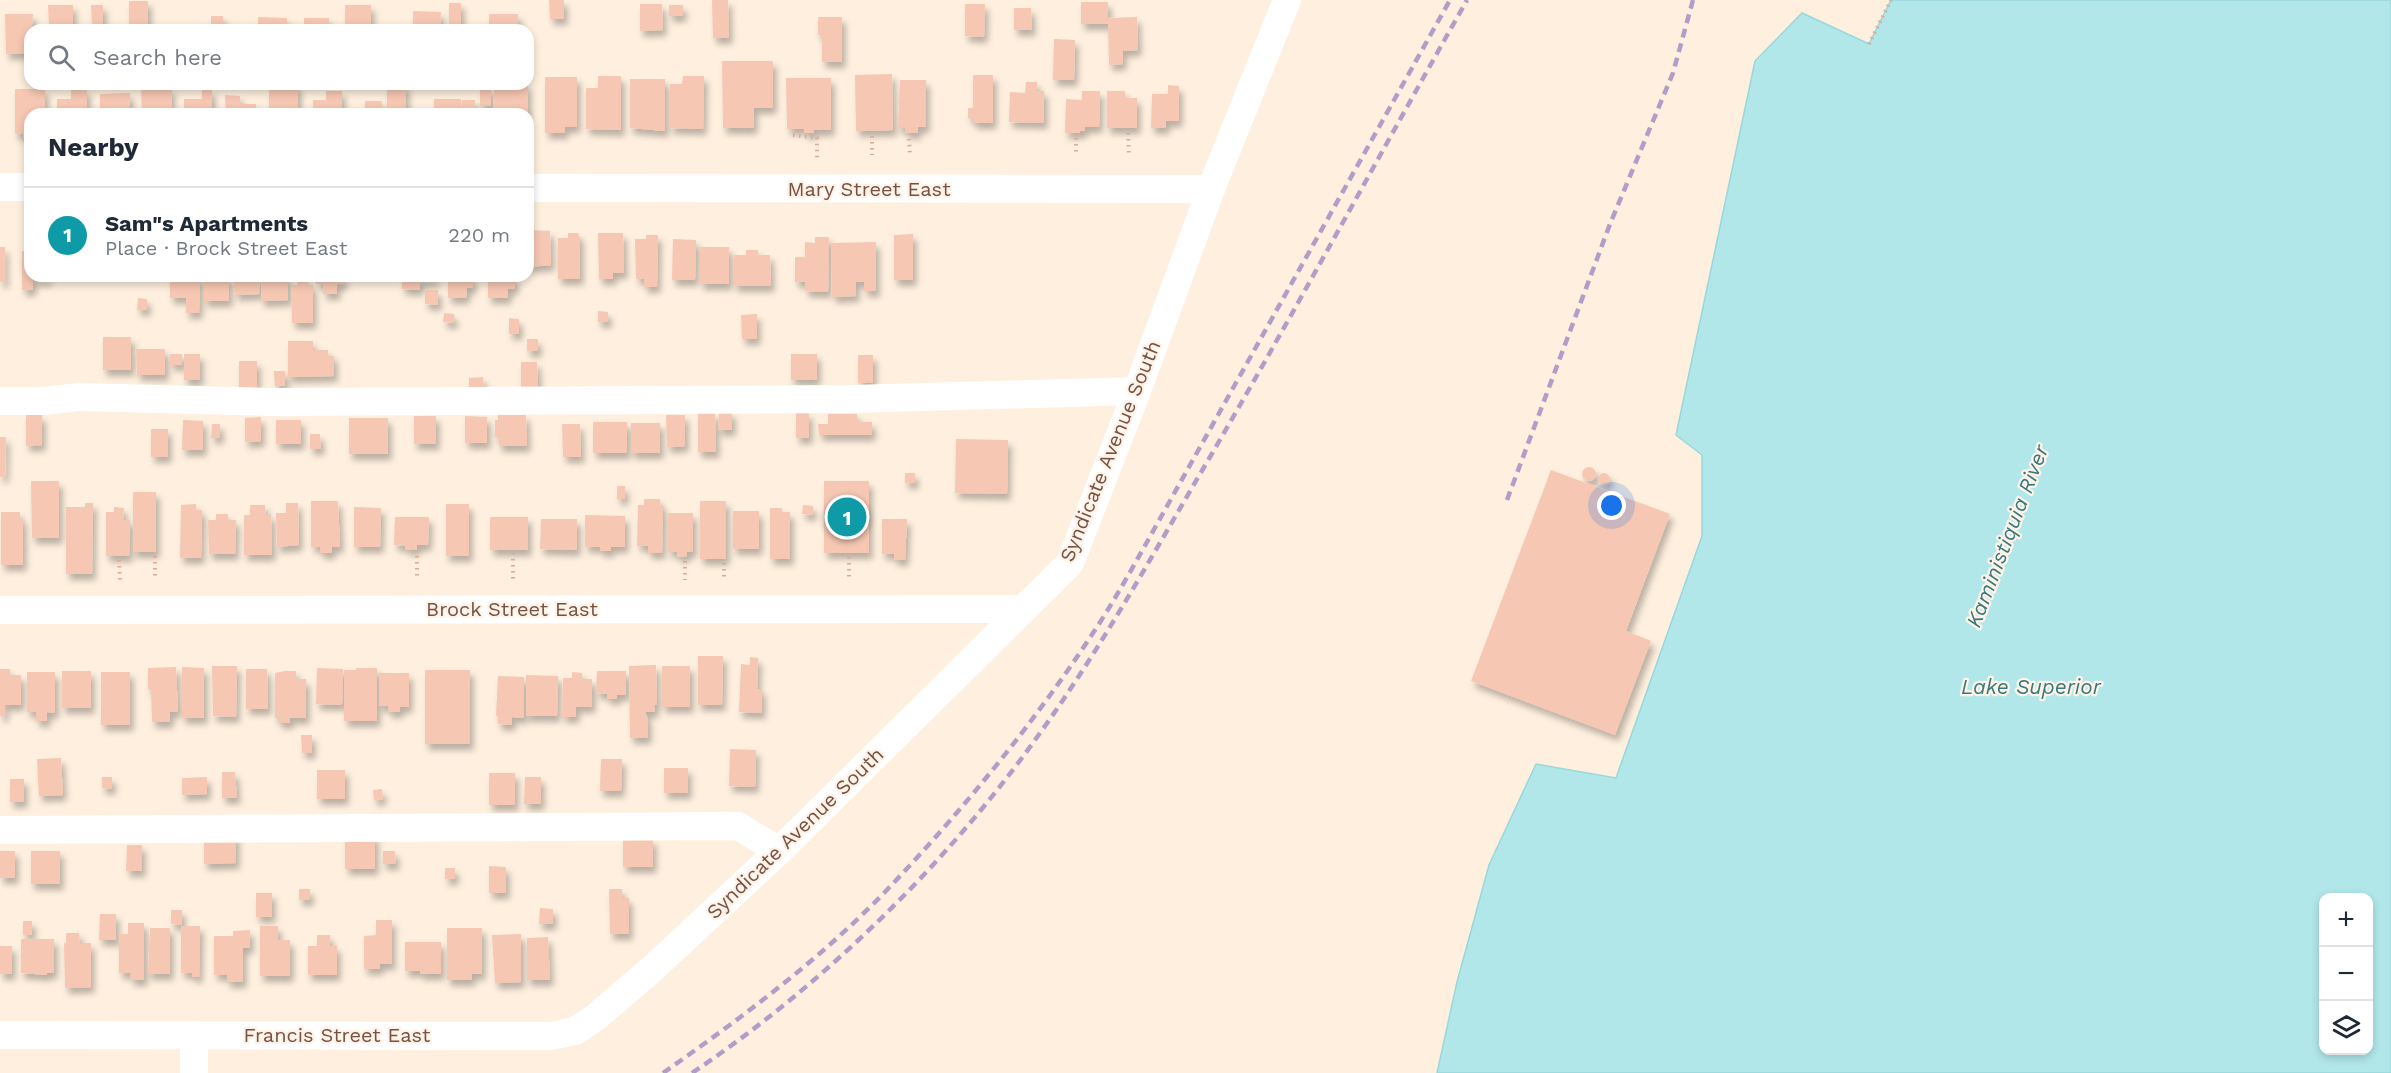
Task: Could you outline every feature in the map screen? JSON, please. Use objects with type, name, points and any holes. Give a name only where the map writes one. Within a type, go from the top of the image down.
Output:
[{"type":"street","name":"Syndicate Avenue South","points":[[652,969],[779,851],[1070,563],[1137,391],[1211,189],[1287,0]]},
{"type":"street","points":[[0,187],[24,187]]},
{"type":"street","name":"Mary Street East","points":[[534,188],[1211,189]]},
{"type":"street","points":[[0,401],[44,401],[79,397],[274,402],[853,399],[1137,391]]},
{"type":"street","name":"Brock Street East","points":[[0,610],[1024,609]]},
{"type":"street","points":[[0,830],[738,826],[779,851]]},
{"type":"street","name":"Francis Street East","points":[[0,1035],[551,1036],[575,1031],[596,1017],[652,969]]},
{"type":"street","points":[[194,1035],[194,1073]]},
{"type":"path","points":[[1869,44],[1892,0]]},
{"type":"path","points":[[1128,133],[1129,155]]},
{"type":"path","points":[[794,135],[817,138],[818,158]]},
{"type":"path","points":[[872,136],[872,155]]},
{"type":"path","points":[[1076,138],[1076,155]]},
{"type":"path","points":[[909,139],[910,155]]},
{"type":"path","points":[[513,553],[513,580]]},
{"type":"path","points":[[155,556],[155,580]]},
{"type":"path","points":[[417,556],[417,580]]},
{"type":"path","points":[[849,557],[849,580]]},
{"type":"path","points":[[119,560],[120,580]]},
{"type":"path","points":[[685,561],[685,580]]},
{"type":"path","points":[[724,563],[724,580]]},
{"type":"water","name":"Lake Superior","points":[[1891,0],[2391,0],[2391,1073],[1437,1073],[1457,982],[1489,865],[1536,764],[1616,778],[1702,536],[1702,455],[1676,435],[1755,61],[1802,13],[1869,44]]},
{"type":"building","points":[[549,0],[564,0],[564,19],[550,19]]},
{"type":"building","points":[[712,0],[728,0],[729,38],[713,38]]},
{"type":"building","points":[[129,1],[148,1],[148,24],[129,24]]},
{"type":"building","points":[[1081,2],[1108,2],[1108,18],[1137,17],[1138,50],[1123,51],[1123,64],[1109,65],[1108,24],[1081,24]]},
{"type":"building","points":[[449,3],[461,3],[461,24],[449,24]]},
{"type":"building","points":[[640,4],[662,4],[663,30],[640,31]]},
{"type":"building","points":[[965,4],[985,4],[984,37],[965,36]]},
{"type":"building","points":[[48,5],[73,5],[73,24],[49,24]]},
{"type":"building","points":[[91,5],[103,5],[103,24],[92,24]]},
{"type":"building","points":[[345,5],[371,5],[371,24],[345,24]]},
{"type":"building","points":[[669,5],[683,5],[683,16],[669,16]]},
{"type":"building","points":[[1014,8],[1031,8],[1032,30],[1014,30]]},
{"type":"building","points":[[413,11],[441,12],[440,24],[413,24]]},
{"type":"building","points":[[5,14],[33,14],[32,24],[24,24],[24,53],[6,54]]},
{"type":"building","points":[[489,14],[518,14],[518,24],[489,24]]},
{"type":"building","points":[[211,16],[223,16],[223,24],[211,24]]},
{"type":"building","points":[[258,17],[287,18],[287,24],[258,24]]},
{"type":"building","points":[[818,17],[842,17],[842,62],[822,62],[822,35],[818,35]]},
{"type":"building","points":[[304,18],[329,18],[329,24],[304,24]]},
{"type":"building","points":[[1054,39],[1075,40],[1074,80],[1053,80]]},
{"type":"building","points":[[722,61],[773,61],[773,108],[754,108],[754,128],[723,128]]},
{"type":"building","points":[[892,74],[893,130],[856,131],[855,75]]},
{"type":"building","points":[[973,75],[993,75],[993,123],[973,123],[973,118],[968,118],[968,108],[973,108]]},
{"type":"building","points":[[598,76],[621,76],[621,130],[586,129],[586,88],[598,88]]},
{"type":"building","points":[[683,76],[704,76],[703,129],[670,128],[670,84],[682,84]]},
{"type":"building","points":[[545,77],[577,77],[577,127],[565,127],[565,133],[545,133]]},
{"type":"building","points":[[786,78],[831,78],[831,130],[814,130],[814,133],[804,133],[804,129],[787,129]]},
{"type":"building","points":[[630,79],[665,79],[665,131],[630,128]]},
{"type":"building","points":[[900,80],[926,80],[926,127],[918,127],[918,133],[905,133],[905,128],[898,128]]},
{"type":"building","points":[[1026,82],[1037,82],[1037,91],[1044,91],[1044,123],[1009,122],[1010,92],[1025,93]]},
{"type":"building","points":[[1168,85],[1179,86],[1179,121],[1166,121],[1166,128],[1151,128],[1152,94],[1168,94]]},
{"type":"building","points":[[15,89],[45,90],[45,108],[24,108],[24,138],[23,134],[15,134]]},
{"type":"building","points":[[71,90],[87,90],[87,108],[57,108],[57,99],[71,99]]},
{"type":"building","points":[[141,90],[172,90],[171,108],[142,108]]},
{"type":"building","points":[[202,90],[212,90],[212,108],[184,108],[184,99],[202,99]]},
{"type":"building","points":[[269,90],[298,90],[298,108],[269,108]]},
{"type":"building","points":[[387,90],[406,90],[406,108],[387,108]]},
{"type":"building","points":[[480,90],[491,90],[491,106],[480,106]]},
{"type":"building","points":[[494,90],[528,90],[528,108],[493,108]]},
{"type":"building","points":[[326,91],[342,91],[342,108],[313,108],[313,100],[326,100]]},
{"type":"building","points":[[1082,91],[1100,91],[1099,127],[1085,127],[1085,131],[1080,131],[1080,133],[1065,133],[1066,99],[1082,100]]},
{"type":"building","points":[[1107,91],[1125,91],[1125,98],[1137,98],[1137,128],[1107,128]]},
{"type":"building","points":[[130,93],[130,108],[100,108],[100,94]]},
{"type":"building","points":[[225,95],[240,96],[240,104],[256,104],[256,108],[226,108]]},
{"type":"building","points":[[434,99],[461,99],[461,108],[434,108]]},
{"type":"building","points":[[462,100],[475,100],[475,108],[461,108]]},
{"type":"building","points":[[365,101],[382,101],[382,108],[365,108]]},
{"type":"building","points":[[534,230],[550,231],[551,265],[534,266]]},
{"type":"building","points":[[568,233],[578,233],[580,238],[580,279],[558,279],[558,238],[568,238]]},
{"type":"building","points":[[598,233],[623,233],[624,273],[613,273],[613,279],[599,279]]},
{"type":"building","points":[[913,234],[913,280],[894,280],[894,235]]},
{"type":"building","points":[[646,235],[658,235],[657,287],[644,287],[644,279],[636,279],[635,239],[646,239]]},
{"type":"building","points":[[815,237],[829,237],[828,292],[805,291],[805,282],[795,282],[795,257],[805,257],[805,242],[815,243]]},
{"type":"building","points":[[673,239],[696,240],[695,280],[672,280]]},
{"type":"building","points":[[876,242],[876,291],[864,291],[864,282],[856,282],[856,296],[832,297],[831,243]]},
{"type":"building","points":[[0,247],[5,247],[5,282],[0,282]]},
{"type":"building","points":[[700,247],[729,247],[729,284],[700,284]]},
{"type":"building","points":[[746,250],[758,250],[758,255],[770,255],[771,286],[734,286],[734,255],[746,255]]},
{"type":"building","points":[[22,251],[24,251],[24,282],[33,282],[33,290],[22,290]]},
{"type":"building","points":[[170,282],[200,282],[199,313],[186,313],[186,298],[170,298]]},
{"type":"building","points":[[204,282],[229,282],[229,301],[204,301]]},
{"type":"building","points":[[234,282],[260,282],[259,294],[235,295]]},
{"type":"building","points":[[261,282],[288,282],[288,300],[261,301]]},
{"type":"building","points":[[297,282],[308,282],[308,285],[313,285],[313,323],[292,323],[291,285],[297,285]]},
{"type":"building","points":[[316,282],[344,282],[344,284],[337,284],[337,294],[323,294],[323,284],[316,284]]},
{"type":"building","points":[[402,282],[420,282],[420,290],[402,289]]},
{"type":"building","points":[[448,282],[473,282],[473,288],[467,288],[466,298],[448,298]]},
{"type":"building","points":[[488,282],[515,282],[515,289],[508,289],[508,298],[488,298]]},
{"type":"building","points":[[425,290],[438,290],[438,305],[425,304]]},
{"type":"building","points":[[138,298],[147,299],[147,310],[137,310]]},
{"type":"building","points":[[598,311],[608,312],[608,322],[598,322]]},
{"type":"building","points":[[444,313],[454,314],[454,323],[443,322]]},
{"type":"building","points":[[757,314],[757,339],[742,339],[741,315]]},
{"type":"building","points":[[509,318],[519,319],[519,334],[509,334]]},
{"type":"building","points":[[103,337],[131,337],[131,370],[103,370]]},
{"type":"building","points":[[527,339],[538,339],[538,351],[527,351]]},
{"type":"building","points":[[288,341],[313,341],[313,350],[328,350],[328,355],[334,356],[334,376],[288,377]]},
{"type":"building","points":[[136,349],[165,349],[165,375],[137,375]]},
{"type":"building","points":[[170,354],[182,354],[182,365],[170,365]]},
{"type":"building","points":[[184,354],[200,354],[200,380],[184,380]]},
{"type":"building","points":[[791,354],[817,354],[817,380],[791,380]]},
{"type":"building","points":[[858,355],[873,355],[873,383],[858,383]]},
{"type":"building","points":[[239,361],[257,361],[257,388],[239,388]]},
{"type":"building","points":[[521,362],[537,362],[538,389],[521,390]]},
{"type":"building","points":[[274,371],[285,371],[285,386],[275,386]]},
{"type":"building","points":[[483,377],[484,390],[469,391],[469,378]]},
{"type":"building","points":[[719,412],[732,412],[732,430],[718,430]]},
{"type":"building","points":[[698,413],[715,413],[716,452],[698,452]]},
{"type":"building","points":[[796,413],[809,413],[809,438],[796,438]]},
{"type":"building","points":[[828,414],[857,414],[858,422],[872,422],[872,435],[819,435],[818,424],[828,424]]},
{"type":"building","points":[[26,415],[42,415],[42,445],[26,446]]},
{"type":"building","points":[[498,415],[526,415],[527,446],[499,446],[498,437],[495,437],[495,420],[498,420]]},
{"type":"building","points":[[666,415],[685,415],[685,446],[667,447]]},
{"type":"building","points":[[414,416],[436,416],[436,444],[414,444]]},
{"type":"building","points":[[465,416],[487,417],[487,443],[465,443]]},
{"type":"building","points":[[261,417],[261,441],[245,442],[245,418]]},
{"type":"building","points":[[349,418],[388,418],[388,454],[349,454]]},
{"type":"building","points":[[183,420],[203,421],[203,450],[182,450]]},
{"type":"building","points":[[276,420],[301,420],[301,444],[276,444]]},
{"type":"building","points":[[593,422],[627,422],[627,453],[593,453]]},
{"type":"building","points":[[631,423],[660,423],[660,453],[631,453]]},
{"type":"building","points":[[212,424],[220,424],[220,438],[211,438]]},
{"type":"building","points":[[562,424],[580,424],[581,457],[563,457]]},
{"type":"building","points":[[151,429],[168,429],[168,457],[151,457]]},
{"type":"building","points":[[310,434],[320,434],[321,449],[310,449]]},
{"type":"building","points":[[0,437],[6,437],[5,477],[0,477]]},
{"type":"building","points":[[956,439],[1008,440],[1007,494],[955,493]]},
{"type":"building","points":[[1589,467],[1594,469],[1596,474],[1594,479],[1589,481],[1584,479],[1582,474],[1584,469]]},
{"type":"building","points":[[1551,470],[1670,514],[1626,631],[1651,641],[1615,735],[1471,681]]},
{"type":"building","points":[[905,473],[915,473],[915,483],[905,483]]},
{"type":"building","points":[[1606,473],[1610,479],[1606,485],[1602,485],[1598,477]]},
{"type":"building","points":[[31,481],[59,481],[59,538],[32,538]]},
{"type":"building","points":[[824,481],[869,481],[869,553],[824,553]]},
{"type":"building","points":[[617,486],[625,486],[625,499],[617,499]]},
{"type":"building","points":[[133,492],[156,492],[156,552],[133,552]]},
{"type":"building","points":[[644,499],[660,499],[660,505],[663,505],[662,553],[648,553],[648,546],[637,546],[638,505],[644,505]]},
{"type":"building","points":[[311,501],[338,501],[340,547],[332,547],[332,553],[320,553],[320,547],[311,547]]},
{"type":"building","points":[[700,501],[726,501],[726,559],[700,559]]},
{"type":"building","points":[[85,503],[93,503],[92,574],[66,574],[66,507],[85,507]]},
{"type":"building","points":[[286,503],[298,503],[299,545],[277,547],[276,513],[286,513]]},
{"type":"building","points":[[196,504],[196,510],[202,510],[201,558],[180,558],[181,505]]},
{"type":"building","points":[[446,504],[469,504],[469,556],[446,556]]},
{"type":"building","points":[[250,505],[265,505],[266,515],[271,515],[272,555],[244,555],[244,515],[250,515]]},
{"type":"building","points":[[803,505],[813,506],[813,515],[802,514]]},
{"type":"building","points":[[114,507],[124,508],[123,520],[130,520],[129,556],[106,556],[106,512],[114,512]]},
{"type":"building","points":[[354,507],[381,508],[380,547],[354,547]]},
{"type":"building","points":[[770,508],[782,508],[782,512],[790,512],[790,559],[770,559]]},
{"type":"building","points":[[733,511],[759,511],[759,549],[733,549]]},
{"type":"building","points":[[1,512],[20,512],[20,519],[23,519],[23,565],[1,565]]},
{"type":"building","points":[[668,513],[693,513],[693,552],[687,552],[687,556],[677,557],[677,552],[668,552]]},
{"type":"building","points":[[216,514],[228,514],[228,520],[236,520],[235,554],[209,554],[208,520],[216,520]]},
{"type":"building","points":[[585,515],[625,516],[625,547],[611,547],[611,551],[600,551],[600,547],[585,547]]},
{"type":"building","points":[[395,517],[429,517],[428,545],[417,545],[417,550],[394,545]]},
{"type":"building","points":[[490,517],[528,517],[528,550],[490,550]]},
{"type":"building","points":[[541,519],[577,519],[577,550],[540,549]]},
{"type":"building","points":[[882,519],[907,519],[905,560],[894,560],[894,554],[882,554]]},
{"type":"building","points":[[698,656],[723,656],[722,705],[698,705]]},
{"type":"building","points":[[750,657],[758,658],[757,689],[762,689],[762,713],[739,712],[741,664],[750,665]]},
{"type":"building","points":[[656,665],[657,705],[654,705],[655,712],[645,712],[648,719],[648,738],[630,738],[629,666]]},
{"type":"building","points":[[212,666],[237,666],[236,717],[213,716]]},
{"type":"building","points":[[662,666],[690,666],[690,707],[662,707]]},
{"type":"building","points":[[176,667],[178,712],[170,712],[170,722],[152,722],[148,668]]},
{"type":"building","points":[[182,667],[204,668],[204,718],[182,718]]},
{"type":"building","points":[[317,668],[343,669],[342,705],[316,704]]},
{"type":"building","points":[[356,668],[377,668],[377,721],[344,721],[344,670],[356,670]]},
{"type":"building","points":[[0,669],[10,669],[10,675],[21,675],[21,705],[5,705],[5,716],[0,716]]},
{"type":"building","points":[[246,669],[267,669],[268,709],[246,709]]},
{"type":"building","points":[[425,670],[470,670],[470,744],[425,744]]},
{"type":"building","points":[[62,671],[91,671],[91,708],[62,708]]},
{"type":"building","points":[[296,671],[296,679],[306,679],[306,718],[290,718],[290,723],[279,723],[279,718],[275,718],[275,673]]},
{"type":"building","points":[[597,671],[626,671],[626,695],[617,695],[617,699],[607,699],[607,694],[596,693]]},
{"type":"building","points":[[27,672],[55,672],[55,713],[47,712],[47,721],[36,721],[36,712],[27,712]]},
{"type":"building","points":[[101,672],[130,672],[130,725],[101,725]]},
{"type":"building","points":[[572,672],[582,673],[582,679],[592,679],[592,707],[576,707],[576,717],[562,717],[563,678],[572,678]]},
{"type":"building","points":[[379,673],[409,673],[409,707],[400,707],[400,712],[388,712],[388,706],[379,706]]},
{"type":"building","points":[[526,675],[558,676],[557,716],[526,716]]},
{"type":"building","points":[[498,676],[524,677],[524,718],[512,717],[512,725],[498,724],[498,716],[496,716]]},
{"type":"building","points":[[301,735],[312,735],[312,753],[302,753]]},
{"type":"building","points":[[730,749],[756,750],[755,787],[729,786]]},
{"type":"building","points":[[61,758],[63,795],[39,796],[37,759]]},
{"type":"building","points":[[601,759],[622,759],[621,791],[600,791]]},
{"type":"building","points":[[664,768],[688,768],[688,793],[664,793]]},
{"type":"building","points":[[317,770],[345,770],[345,799],[317,799]]},
{"type":"building","points":[[222,772],[235,772],[237,798],[222,798]]},
{"type":"building","points":[[489,773],[515,773],[515,805],[489,805]]},
{"type":"building","points":[[102,777],[112,777],[112,789],[102,788]]},
{"type":"building","points":[[207,777],[207,794],[182,795],[182,778]]},
{"type":"building","points":[[525,777],[541,777],[541,804],[524,804]]},
{"type":"building","points":[[10,779],[24,779],[24,802],[10,802]]},
{"type":"building","points":[[382,789],[383,799],[374,800],[373,790]]},
{"type":"building","points":[[236,834],[236,863],[204,864],[204,835]]},
{"type":"building","points":[[345,835],[375,835],[375,869],[345,869]]},
{"type":"building","points":[[653,839],[653,867],[623,867],[623,840]]},
{"type":"building","points":[[127,845],[142,845],[142,871],[126,871]]},
{"type":"building","points":[[0,851],[15,851],[15,878],[0,878]]},
{"type":"building","points":[[31,851],[60,851],[60,884],[31,884]]},
{"type":"building","points":[[383,851],[395,851],[396,864],[383,864]]},
{"type":"building","points":[[489,866],[506,867],[506,893],[489,893]]},
{"type":"building","points":[[445,868],[455,868],[455,879],[445,879]]},
{"type":"building","points":[[299,889],[310,889],[310,900],[299,900]]},
{"type":"building","points":[[609,889],[622,889],[622,898],[629,898],[629,934],[610,934]]},
{"type":"building","points":[[256,893],[272,893],[272,917],[256,917]]},
{"type":"building","points":[[540,908],[553,909],[553,924],[539,924]]},
{"type":"building","points":[[171,910],[182,910],[182,925],[171,924]]},
{"type":"building","points":[[100,914],[116,914],[116,940],[99,940]]},
{"type":"building","points":[[376,920],[392,920],[392,964],[380,964],[380,969],[364,969],[364,936],[376,935]]},
{"type":"building","points":[[23,921],[32,921],[32,935],[23,935]]},
{"type":"building","points":[[128,923],[144,923],[144,980],[130,980],[131,973],[119,973],[119,934],[128,934]]},
{"type":"building","points":[[181,926],[200,926],[199,977],[192,977],[192,973],[181,973]]},
{"type":"building","points":[[260,926],[278,926],[278,940],[290,940],[290,976],[260,976]]},
{"type":"building","points":[[150,928],[170,928],[170,974],[148,974]]},
{"type":"building","points":[[447,928],[482,928],[482,974],[472,974],[472,980],[447,980]]},
{"type":"building","points":[[250,930],[250,948],[243,948],[243,982],[227,982],[227,975],[214,975],[214,936],[233,936],[233,931]]},
{"type":"building","points":[[66,933],[79,933],[80,943],[91,943],[91,987],[65,988],[64,943],[66,943]]},
{"type":"building","points":[[521,934],[521,982],[495,983],[492,935]]},
{"type":"building","points":[[317,935],[330,935],[330,946],[337,946],[337,975],[308,975],[308,946],[317,946]]},
{"type":"building","points":[[548,937],[550,980],[527,980],[527,938]]},
{"type":"building","points":[[21,939],[54,939],[54,973],[47,973],[47,975],[21,973]]},
{"type":"building","points":[[405,942],[441,942],[441,974],[405,971]]},
{"type":"building","points":[[0,946],[12,946],[12,974],[0,974]]},
{"type":"railway","points":[[663,1073],[778,988],[859,918],[944,828],[1028,725],[1080,653],[1126,579],[1450,0]]},
{"type":"railway","points":[[692,1073],[791,1000],[884,916],[969,824],[1045,726],[1110,627],[1151,559],[1467,0]]},
{"type":"railway","points":[[1507,500],[1610,224],[1673,73],[1693,0]]},
{"type":"place","name":"Sam\"s Apartments","points":[[847,517]]},
{"type":"water label","name":"Kaministiquia River","points":[[2007,536]]}]
